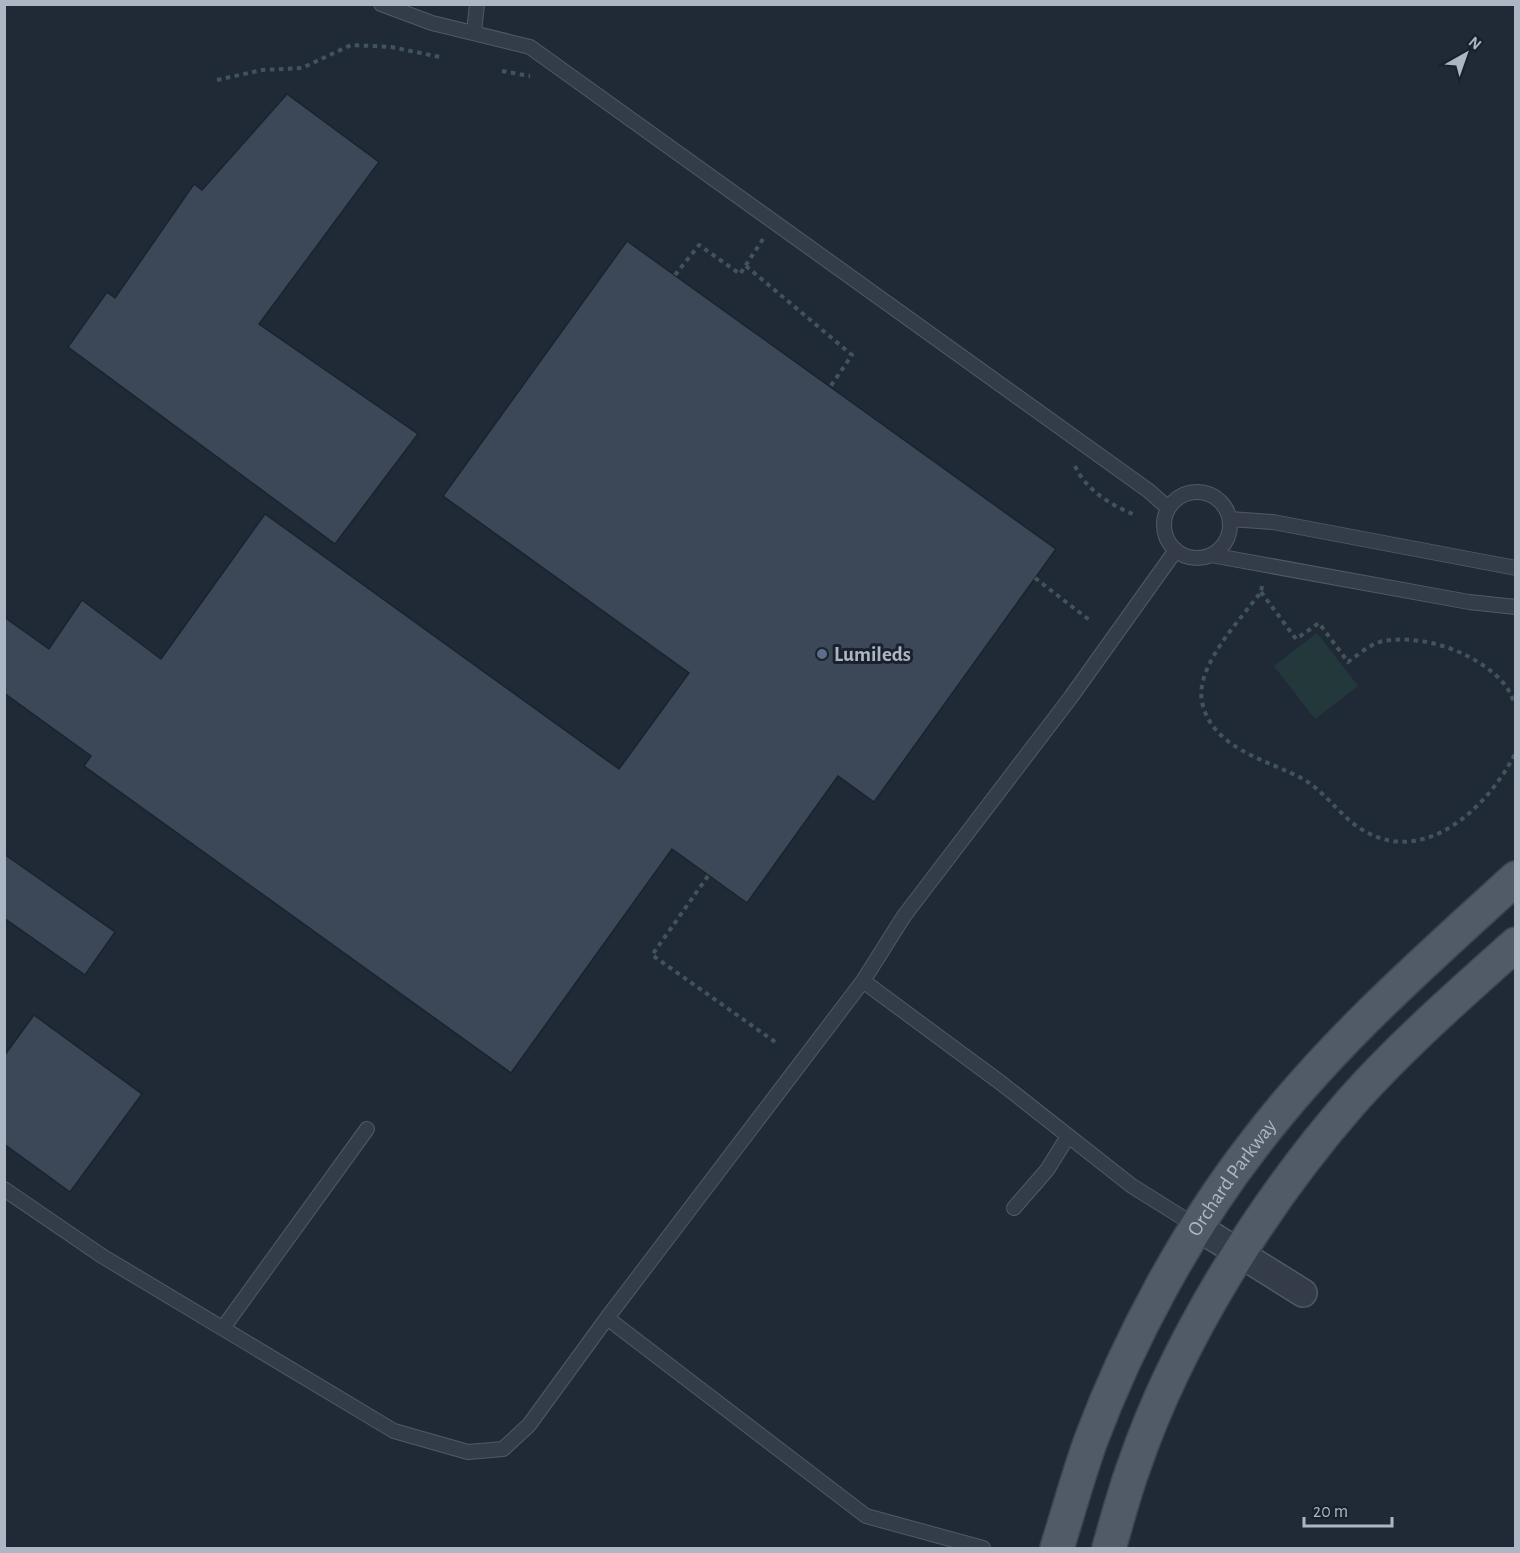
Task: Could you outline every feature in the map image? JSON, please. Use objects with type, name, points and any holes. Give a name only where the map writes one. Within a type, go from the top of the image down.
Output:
[{"type":"main road","name":"Orchard Parkway","points":[[1057,1548],[1091,1440],[1136,1338],[1196,1226],[1252,1146],[1319,1067],[1390,993],[1515,878]]},
{"type":"main road","points":[[1109,1548],[1134,1465],[1147,1432],[1179,1361],[1238,1252],[1293,1172],[1353,1100],[1420,1032],[1515,944]]},
{"type":"street","points":[[1196,1226],[1303,1293]]},
{"type":"lane","points":[[381,4],[432,23],[530,46],[1140,484],[1168,508]]},
{"type":"lane","points":[[474,32],[477,4]]},
{"type":"lane","points":[[1211,555],[1227,540],[1230,519],[1218,499],[1197,491],[1176,499],[1168,508],[1164,519],[1164,531],[1176,550],[1194,558],[1211,555],[1469,602],[1515,607]]},
{"type":"lane","points":[[1230,519],[1273,522],[1515,568]]},
{"type":"lane","points":[[4,1189],[102,1256],[394,1431],[468,1452],[503,1449],[529,1425],[607,1318],[863,981],[904,916],[1071,698],[1176,550]]},
{"type":"lane","points":[[863,981],[1019,1097],[1067,1138],[1132,1186],[1196,1226]]},
{"type":"lane","points":[[223,1328],[367,1129]]},
{"type":"lane","points":[[1014,1208],[1047,1170],[1067,1138]]},
{"type":"lane","points":[[607,1318],[866,1516],[983,1548]]},
{"type":"path","points":[[217,80],[262,70],[302,68],[351,45],[391,47],[440,57]]},
{"type":"path","points":[[675,275],[699,245],[740,274],[764,238]]},
{"type":"path","points":[[746,266],[852,356],[830,387]]},
{"type":"path","points":[[1035,578],[1092,622]]},
{"type":"path","points":[[1515,705],[1506,686],[1488,669],[1465,655],[1432,644],[1401,640],[1382,641],[1348,662],[1319,623],[1296,639],[1261,592],[1211,659],[1202,679],[1202,701],[1210,721],[1225,738],[1246,753],[1311,784],[1358,827],[1379,838],[1402,844],[1422,841],[1445,831],[1469,813],[1494,789],[1515,752]]},
{"type":"path","points":[[708,876],[652,955],[778,1044]]},
{"type":"green space","points":[[1317,633],[1358,686],[1315,719],[1274,666]]},
{"type":"building","points":[[287,94],[379,162],[259,324],[418,434],[335,544],[68,347],[107,292],[115,298],[194,184],[202,190]]},
{"type":"building","name":"Lumileds","points":[[627,241],[1056,549],[874,802],[838,776],[747,903],[672,849],[511,1073],[84,766],[91,756],[4,693],[4,617],[49,649],[82,600],[161,659],[265,514],[619,769],[689,673],[443,496]]},
{"type":"building","points":[[4,854],[115,932],[85,975],[4,918]]},
{"type":"building","points":[[34,1015],[142,1094],[70,1192],[4,1144],[4,1056]]},
{"type":"place","name":"Lumileds","points":[[822,654]]}]
